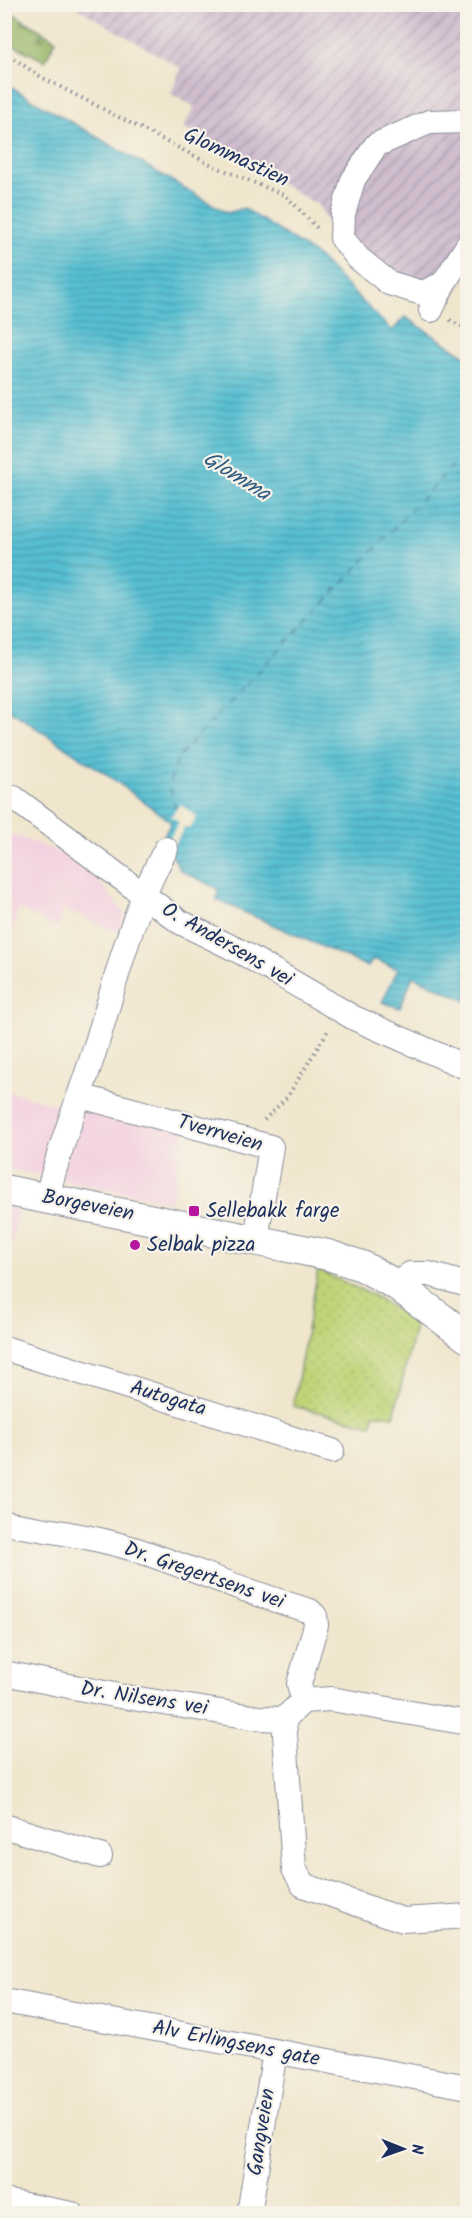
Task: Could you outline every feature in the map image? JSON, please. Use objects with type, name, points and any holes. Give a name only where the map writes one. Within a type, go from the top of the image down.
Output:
[{"type":"main road","name":"Borgeveien","points":[[4,1190],[328,1254],[362,1266],[398,1286],[468,1338]]},
{"type":"street","points":[[443,284],[422,292],[389,283],[358,258],[342,238],[343,214],[353,180],[376,145],[429,122],[468,121]]},
{"type":"street","points":[[431,310],[443,284],[468,245]]},
{"type":"street","points":[[4,799],[14,798],[143,896],[166,849]]},
{"type":"street","name":"O. Andersens vei","points":[[48,1198],[52,1177],[143,896],[180,922],[241,952],[340,1011],[468,1068]]},
{"type":"street","name":"Tverrveien","points":[[80,1096],[271,1147],[256,1239]]},
{"type":"street","points":[[398,1286],[410,1274],[429,1274],[468,1285]]},
{"type":"street","name":"Autogata","points":[[4,1348],[332,1450]]},
{"type":"street","name":"Dr. Gregertsens vei","points":[[4,1523],[75,1535],[147,1553],[259,1596],[310,1611],[315,1616],[316,1625],[299,1684],[303,1701]]},
{"type":"street","name":"Dr. Nilsens vei","points":[[4,1673],[119,1696],[259,1718],[284,1719]]},
{"type":"street","points":[[468,1723],[331,1699],[303,1701],[284,1719],[294,1869],[303,1885],[403,1920],[468,1916]]},
{"type":"street","points":[[4,1826],[100,1856]]},
{"type":"street","name":"Alv Erlingsens gate","points":[[4,2001],[468,2087]]},
{"type":"street","name":"Gangveien","points":[[249,2214],[275,2051]]},
{"type":"street","points":[[4,2201],[72,2214]]},
{"type":"path","name":"Glommastien","points":[[4,52],[40,77],[214,166],[286,196],[325,235]]},
{"type":"path","points":[[431,310],[468,330]]},
{"type":"path","points":[[244,1140],[288,1096],[340,1011]]},
{"type":"shaded area","points":[[72,5],[467,5],[467,273],[452,301],[414,297],[347,253],[318,205],[183,127],[195,107],[171,94],[181,68]]},
{"type":"shaded area","points":[[5,832],[82,861],[125,914],[118,932],[63,909],[57,927],[19,909],[11,933],[5,973]]},
{"type":"shaded area","points":[[4,1090],[58,1105],[92,1107],[185,1128],[171,1202],[5,1168]]},
{"type":"shaded area","points":[[5,1204],[18,1207],[5,1282]]},
{"type":"green space","points":[[4,8],[56,40],[45,61],[5,41]]},
{"type":"green space","points":[[318,1270],[376,1297],[416,1322],[394,1416],[374,1414],[371,1425],[293,1406]]},
{"type":"water","name":"Glomma","points":[[4,83],[227,213],[244,208],[316,255],[392,331],[405,317],[467,357],[467,1001],[413,976],[400,1008],[382,1002],[398,969],[373,959],[368,967],[217,900],[218,889],[180,870],[170,851],[160,844],[171,822],[106,774],[5,707]]},
{"type":"pier","points":[[180,804],[197,817],[189,829],[185,827],[170,851],[164,847],[179,822],[171,816]]},
{"type":"ferry route","points":[[176,809],[169,784],[179,756],[468,450]]},
{"type":"place","name":"Sellebakk farge","points":[[194,1211]]},
{"type":"place","name":"Selbak pizza","points":[[135,1245]]}]
